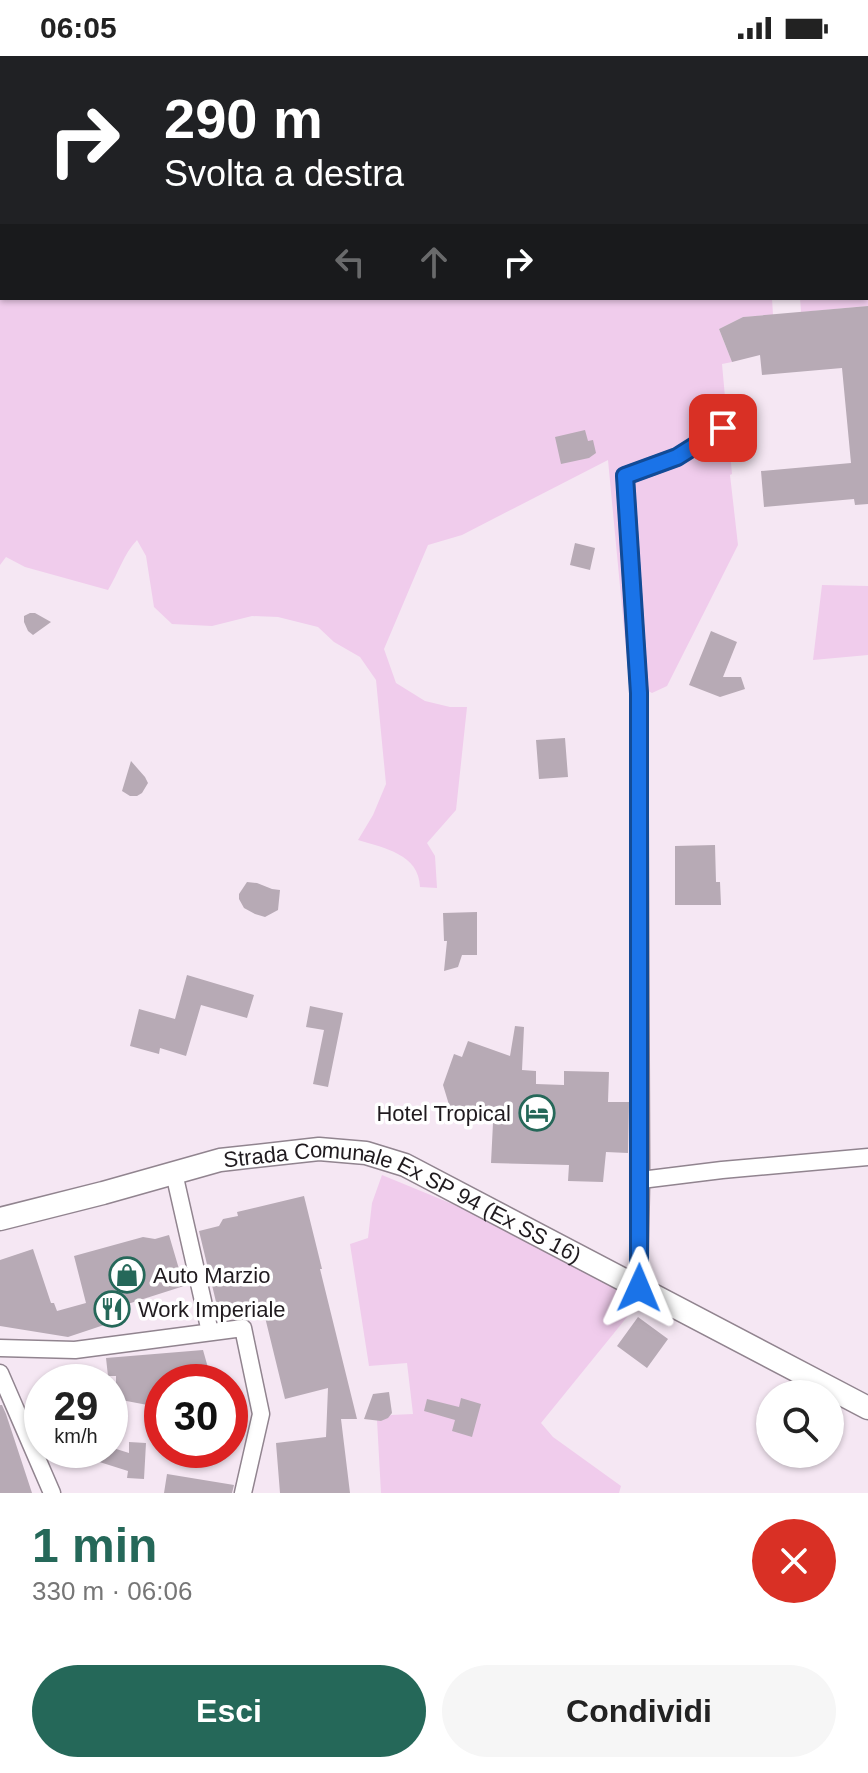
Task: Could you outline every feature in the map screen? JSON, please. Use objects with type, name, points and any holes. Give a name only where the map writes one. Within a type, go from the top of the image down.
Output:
[{"type":"main road","name":"Strada Comunale Ex SP 94 (Ex SS 16)","points":[[0,1219],[220,1160],[319,1149],[366,1153],[405,1165],[868,1408]]},
{"type":"street","points":[[639,1288],[639,693],[625,476],[677,457],[723,428]]},
{"type":"street","points":[[641,1180],[868,1157]]},
{"type":"street","points":[[174,1173],[210,1332]]},
{"type":"street","points":[[0,1348],[75,1350],[243,1328],[261,1414],[243,1493]]},
{"type":"street","points":[[0,1373],[52,1493]]},
{"type":"shaded area","points":[[0,300],[772,300],[773,315],[743,317],[719,329],[732,362],[722,364],[738,545],[667,686],[652,693],[629,681],[608,460],[462,535],[428,545],[384,649],[396,683],[425,701],[450,707],[467,707],[456,810],[427,843],[435,856],[437,888],[420,887],[414,867],[398,854],[358,840],[386,784],[376,680],[360,657],[334,642],[318,627],[278,617],[252,616],[212,626],[172,624],[154,607],[146,556],[137,540],[108,590],[25,567],[6,557],[0,565]]},
{"type":"shaded area","points":[[800,300],[868,300],[868,306],[801,312]]},
{"type":"shaded area","points":[[822,585],[868,586],[868,655],[813,660]]},
{"type":"shaded area","points":[[382,1175],[467,1210],[640,1301],[541,1423],[553,1437],[621,1486],[619,1493],[381,1493],[377,1420],[391,1415],[413,1414],[407,1363],[369,1366],[350,1244],[368,1238],[372,1203]]},
{"type":"building","points":[[868,306],[868,504],[855,505],[854,499],[764,507],[761,471],[851,463],[842,368],[762,375],[760,355],[732,362],[719,329],[743,317]]},
{"type":"building","points":[[585,430],[588,441],[593,440],[596,453],[589,458],[561,464],[555,437]]},
{"type":"building","points":[[575,543],[595,548],[590,570],[570,565]]},
{"type":"building","points":[[30,613],[51,622],[33,635],[24,622],[24,616]]},
{"type":"building","points":[[711,631],[737,642],[723,677],[741,677],[745,689],[720,697],[689,685]]},
{"type":"building","points":[[565,738],[568,777],[539,779],[536,740]]},
{"type":"building","points":[[131,761],[148,783],[137,796],[122,791]]},
{"type":"building","points":[[715,845],[716,882],[720,882],[721,905],[675,905],[675,846]]},
{"type":"building","points":[[247,882],[280,890],[278,910],[265,917],[244,908],[239,894]]},
{"type":"building","points":[[477,912],[477,955],[462,955],[458,967],[444,971],[447,941],[444,941],[443,913]]},
{"type":"building","points":[[187,975],[254,995],[247,1018],[201,1005],[186,1056],[160,1048],[159,1054],[130,1046],[139,1009],[175,1019]]},
{"type":"building","points":[[310,1006],[343,1013],[328,1087],[313,1084],[324,1030],[306,1027]]},
{"type":"building","points":[[515,1026],[524,1027],[522,1070],[536,1071],[536,1084],[564,1085],[564,1071],[609,1072],[608,1102],[629,1102],[628,1153],[606,1152],[603,1182],[568,1181],[569,1165],[491,1163],[493,1123],[450,1108],[443,1085],[454,1054],[462,1057],[468,1041],[510,1056]]},
{"type":"building","points":[[304,1196],[357,1419],[341,1419],[350,1493],[280,1493],[276,1443],[326,1437],[328,1388],[285,1399],[263,1309],[223,1319],[199,1231],[219,1226],[223,1219],[238,1216],[237,1212]]},
{"type":"building","points":[[169,1235],[184,1286],[112,1309],[116,1321],[68,1337],[0,1326],[0,1260],[33,1249],[51,1303],[57,1311],[86,1303],[74,1256],[143,1237],[155,1239]]},
{"type":"building","points":[[638,1317],[668,1339],[647,1368],[617,1346]]},
{"type":"building","points":[[203,1350],[207,1364],[144,1364],[144,1404],[128,1401],[128,1364],[107,1364],[106,1358]]},
{"type":"building","points":[[389,1392],[392,1413],[388,1418],[381,1421],[364,1419],[373,1394]]},
{"type":"building","points":[[461,1398],[481,1404],[472,1437],[452,1431],[455,1420],[424,1411],[427,1399],[459,1407]]},
{"type":"building","points":[[0,1405],[6,1414],[32,1493],[0,1493]]},
{"type":"building","points":[[129,1442],[144,1443],[144,1479],[127,1478],[128,1471],[118,1468],[128,1468]]},
{"type":"building","points":[[167,1474],[234,1485],[232,1493],[164,1493]]},
{"type":"place","name":"Hotel Tropical","points":[[537,1113]]},
{"type":"place","name":"Auto Marzio","points":[[127,1275]]},
{"type":"place","name":"Work Imperiale","points":[[112,1309]]},
{"type":"route","points":[[639,1288],[639,693],[625,476],[677,457],[723,428]]}]
